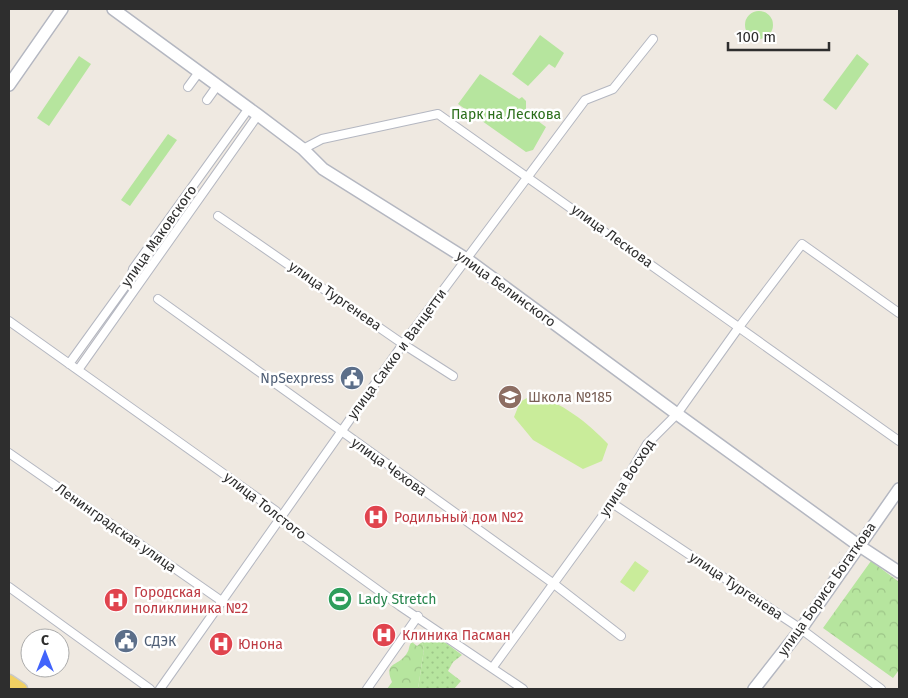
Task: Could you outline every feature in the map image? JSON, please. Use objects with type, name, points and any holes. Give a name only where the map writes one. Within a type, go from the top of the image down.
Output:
[{"type":"main road","points":[[9,681],[21,689]]},
{"type":"street","points":[[9,85],[62,9]]},
{"type":"street","name":"улица Белинского","points":[[113,9],[302,149],[323,169],[468,260],[677,414],[858,545],[899,572]]},
{"type":"street","name":"улица Сакко и Ванцетти","points":[[160,689],[281,520],[340,432],[403,344],[468,260],[584,100],[613,89],[653,39]]},
{"type":"street","points":[[188,87],[199,72]]},
{"type":"street","points":[[207,100],[217,86]]},
{"type":"street","name":"улица Маковского","points":[[69,364],[131,278],[133,269],[248,108]]},
{"type":"street","name":"улица Лескова","points":[[302,149],[322,138],[438,114],[899,441]]},
{"type":"street","points":[[78,370],[258,116]]},
{"type":"street","name":"улица Тургенева","points":[[218,216],[403,344],[453,376]]},
{"type":"street","name":"улица Восход","points":[[493,667],[612,503],[647,444],[677,414],[738,327],[802,244],[899,313]]},
{"type":"street","name":"улица Чехова","points":[[158,298],[340,432],[554,584],[621,636]]},
{"type":"street","name":"улица Толстого","points":[[9,321],[276,510],[281,520],[523,689]]},
{"type":"street","name":"Ленинградская улица","points":[[9,453],[223,602]]},
{"type":"street","name":"улица Бориса Богаткова","points":[[754,689],[801,629],[899,488]]},
{"type":"street","name":"улица Тургенева","points":[[612,503],[801,629],[881,689]]},
{"type":"street","points":[[9,587],[150,689]]},
{"type":"street","points":[[367,689],[418,616]]},
{"type":"green space","points":[[759,11],[769,15],[773,25],[769,35],[759,39],[749,35],[745,25],[749,15]]},
{"type":"green space","points":[[540,35],[564,53],[555,68],[549,64],[528,86],[512,74]]},
{"type":"green space","points":[[857,54],[869,64],[836,110],[823,100]]},
{"type":"green space","points":[[79,56],[91,64],[49,126],[37,118]]},
{"type":"green space","name":"Парк на Лескова","points":[[480,74],[519,99],[522,97],[526,101],[526,112],[546,127],[533,150],[526,152],[458,104]]},
{"type":"green space","points":[[168,134],[177,140],[130,206],[121,200]]},
{"type":"green space","points":[[532,395],[564,408],[600,436],[608,444],[602,461],[583,469],[533,440],[514,417],[520,402]]},
{"type":"green space","points":[[635,561],[649,571],[634,592],[620,582]]},
{"type":"green space","points":[[871,561],[899,582],[899,670],[893,678],[823,628]]},
{"type":"green space","points":[[430,631],[462,655],[453,662],[448,671],[461,681],[454,689],[418,689],[424,649],[422,642]]},
{"type":"green space","points":[[412,642],[417,646],[422,642],[424,649],[418,689],[387,689],[392,682],[389,671],[391,667],[404,657]]},
{"type":"place","name":"NpSexpress","points":[[352,378]]},
{"type":"place","name":"Школа №185","points":[[510,397]]},
{"type":"place","name":"Родильный дом №2","points":[[376,517]]},
{"type":"place","name":"Lady Stretch","points":[[340,599]]},
{"type":"place","name":"Городская поликлиника №2","points":[[116,600]]},
{"type":"place","name":"Клиника Пасман","points":[[384,635]]},
{"type":"place","name":"СДЭК","points":[[126,641]]},
{"type":"place","name":"Юнона","points":[[221,644]]}]
